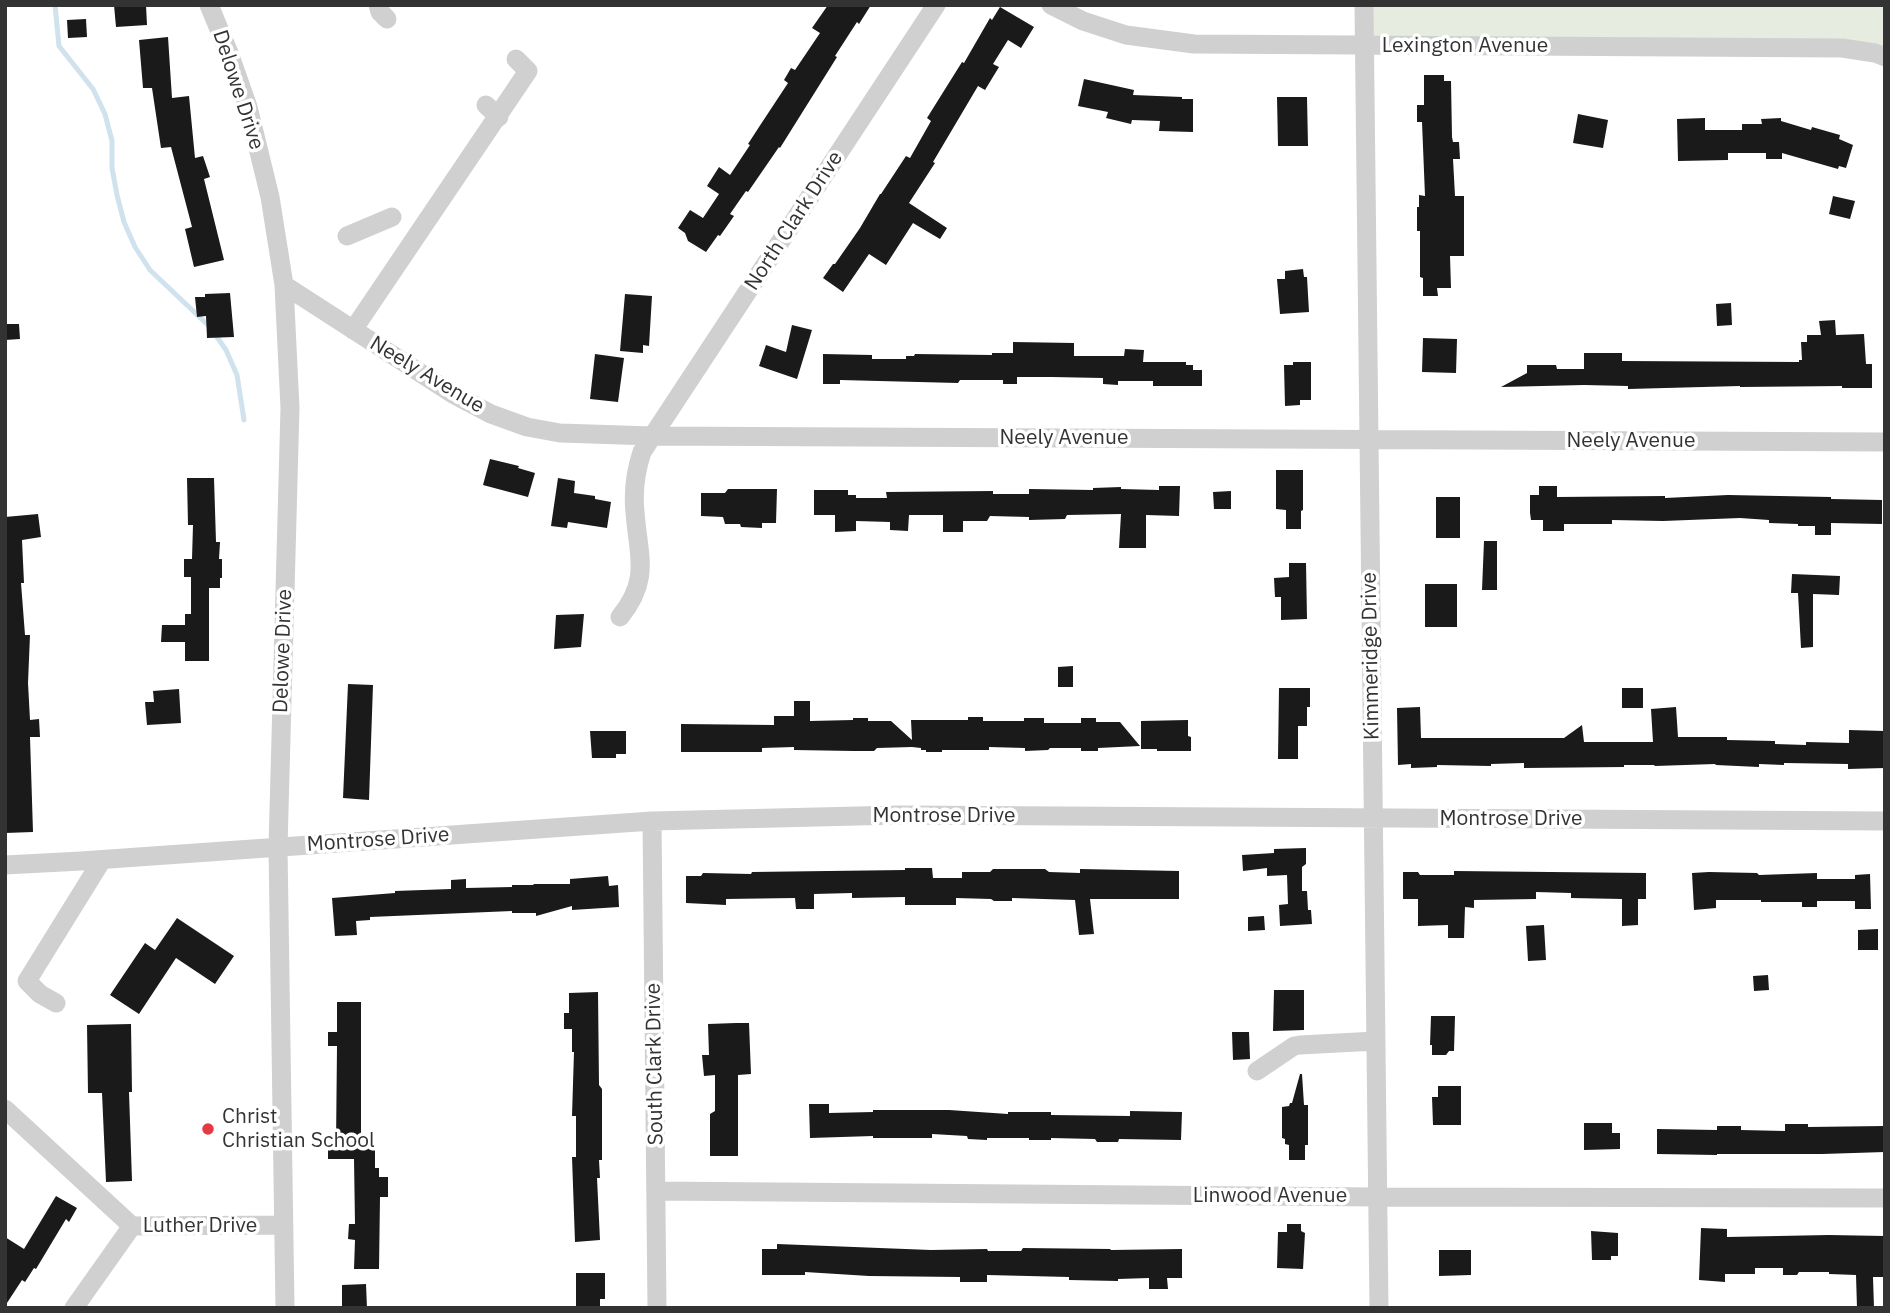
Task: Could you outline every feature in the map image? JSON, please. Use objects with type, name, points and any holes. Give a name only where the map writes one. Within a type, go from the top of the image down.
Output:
[{"type":"street","name":"Delowe Drive","points":[[209,5],[248,107],[270,197],[284,285],[290,408],[278,847],[285,1308]]},
{"type":"street","name":"North Clark Drive","points":[[620,617],[631,603],[639,584],[639,545],[634,501],[642,452],[936,5]]},
{"type":"street","name":"Lexington Avenue","points":[[1051,5],[1083,21],[1126,35],[1194,44],[1842,48],[1885,57]]},
{"type":"street","name":"Kimmeridge Drive","points":[[1364,5],[1379,1308]]},
{"type":"street","points":[[354,330],[492,111],[528,71],[516,60]]},
{"type":"street","points":[[347,236],[392,216]]},
{"type":"street","name":"Neely Avenue","points":[[284,285],[453,394],[491,414],[560,433],[652,436],[1885,442]]},
{"type":"street","name":"Montrose Drive","points":[[5,865],[652,821],[899,815],[1885,821]]},
{"type":"street","name":"South Clark Drive","points":[[652,821],[657,1308]]},
{"type":"street","points":[[56,1003],[40,994],[27,981],[102,860]]},
{"type":"street","points":[[1257,1071],[1294,1046],[1376,1041]]},
{"type":"street","points":[[5,1109],[132,1226]]},
{"type":"street","name":"Linwood Avenue","points":[[656,1191],[1885,1198]]},
{"type":"street","name":"Luther Drive","points":[[74,1308],[132,1226],[284,1225]]},
{"type":"shaded area","points":[[1368,5],[1885,5],[1885,52],[1368,47]]},
{"type":"building","points":[[114,5],[146,5],[147,25],[116,27]]},
{"type":"building","points":[[828,5],[871,5],[835,56],[837,57],[780,148],[748,192],[746,191],[730,214],[734,216],[706,252],[688,241],[685,233],[678,228],[690,210],[703,218],[719,194],[707,186],[719,167],[730,175],[788,83],[784,80],[791,68],[795,70],[820,33],[812,28]]},
{"type":"building","points":[[1000,7],[1034,27],[1021,48],[1008,40],[993,64],[999,67],[985,90],[978,86],[909,203],[947,228],[940,239],[913,223],[886,265],[869,254],[843,292],[823,278],[860,228],[906,156],[910,158],[931,121],[927,118],[990,18],[992,20]]},
{"type":"building","points":[[86,19],[87,37],[68,38],[67,20]]},
{"type":"building","points":[[168,37],[172,98],[189,96],[195,158],[203,156],[210,177],[204,179],[224,260],[194,267],[185,229],[192,227],[171,147],[161,148],[152,88],[143,88],[139,40]]},
{"type":"building","points":[[1424,75],[1444,75],[1444,81],[1451,81],[1452,137],[1453,142],[1459,142],[1460,159],[1453,159],[1455,196],[1464,196],[1464,256],[1450,256],[1451,288],[1437,288],[1438,296],[1423,296],[1423,278],[1420,277],[1420,231],[1417,231],[1419,195],[1425,196],[1422,122],[1417,122],[1417,105],[1424,105]]},
{"type":"building","points":[[1084,79],[1134,90],[1133,95],[1193,99],[1193,132],[1159,131],[1160,121],[1132,120],[1131,124],[1106,118],[1108,112],[1078,106]]},
{"type":"building","points":[[1277,97],[1307,97],[1308,146],[1278,146]]},
{"type":"building","points":[[1578,114],[1608,120],[1603,148],[1573,143]]},
{"type":"building","points":[[1705,118],[1705,130],[1742,130],[1742,124],[1762,124],[1761,119],[1781,118],[1781,121],[1811,130],[1812,127],[1840,135],[1839,139],[1853,145],[1846,168],[1839,166],[1838,169],[1782,153],[1782,159],[1766,159],[1766,153],[1728,153],[1728,160],[1678,161],[1677,119]]},
{"type":"building","points":[[1833,196],[1855,201],[1850,219],[1829,214]]},
{"type":"building","points":[[1303,269],[1304,277],[1307,277],[1309,312],[1280,314],[1277,279],[1285,279],[1285,271]]},
{"type":"building","points":[[230,293],[234,337],[207,338],[206,316],[197,317],[195,297]]},
{"type":"building","points":[[625,294],[652,296],[649,346],[643,345],[643,353],[620,351]]},
{"type":"building","points":[[1731,303],[1732,325],[1717,326],[1716,304]]},
{"type":"building","points":[[1835,320],[1836,335],[1864,334],[1866,364],[1872,364],[1872,388],[1740,386],[1628,389],[1628,386],[1584,385],[1501,387],[1527,373],[1527,365],[1584,369],[1584,353],[1622,353],[1622,361],[1799,362],[1802,360],[1801,342],[1807,342],[1807,335],[1821,335],[1819,321]]},
{"type":"building","points":[[5,324],[19,324],[20,339],[5,340]]},
{"type":"building","points":[[792,325],[812,330],[797,379],[759,366],[766,345],[786,352]]},
{"type":"building","points":[[1423,338],[1457,339],[1456,373],[1422,372]]},
{"type":"building","points":[[1013,342],[1074,343],[1074,356],[1124,356],[1125,349],[1144,350],[1143,362],[1186,362],[1186,365],[1193,365],[1193,370],[1202,370],[1202,386],[1153,386],[1153,381],[1118,381],[1118,385],[1103,384],[1103,378],[1052,377],[1017,377],[1017,384],[1003,384],[1003,380],[960,380],[958,383],[840,380],[840,384],[823,384],[823,354],[872,355],[872,359],[906,359],[906,356],[915,354],[992,355],[1013,353]]},
{"type":"building","points":[[595,354],[624,358],[618,402],[590,399]]},
{"type":"building","points":[[1293,362],[1311,362],[1311,400],[1300,400],[1300,405],[1285,406],[1284,365],[1293,365]]},
{"type":"building","points":[[490,459],[535,473],[528,497],[483,485]]},
{"type":"building","points":[[1276,470],[1303,470],[1301,529],[1286,529],[1286,510],[1276,509]]},
{"type":"building","points":[[187,478],[214,478],[216,542],[220,542],[222,578],[220,588],[209,588],[209,661],[185,661],[185,642],[161,642],[162,625],[185,625],[185,614],[191,614],[191,577],[184,577],[184,559],[192,559],[193,525],[188,525]]},
{"type":"building","points":[[558,478],[575,481],[574,493],[611,502],[607,528],[568,522],[567,528],[551,526]]},
{"type":"building","points":[[1159,486],[1180,486],[1179,516],[1146,515],[1146,548],[1119,548],[1121,514],[1067,515],[1065,519],[1029,520],[1029,517],[990,516],[987,521],[963,521],[963,532],[943,532],[943,515],[909,515],[908,531],[890,530],[890,522],[856,521],[856,531],[835,532],[835,515],[814,515],[814,490],[848,490],[848,495],[856,495],[856,498],[887,498],[886,492],[993,491],[993,494],[1029,494],[1029,489],[1093,490],[1121,487],[1159,490]]},
{"type":"building","points":[[1539,486],[1557,486],[1557,497],[1665,498],[1728,495],[1882,500],[1882,524],[1831,523],[1831,535],[1815,535],[1815,526],[1740,518],[1612,520],[1612,524],[1564,524],[1564,531],[1543,531],[1543,520],[1531,520],[1530,513],[1530,495],[1539,495]]},
{"type":"building","points":[[728,489],[777,489],[776,523],[762,523],[762,528],[741,527],[740,524],[725,524],[723,517],[701,516],[701,493],[725,493]]},
{"type":"building","points":[[1231,491],[1231,509],[1214,509],[1213,492]]},
{"type":"building","points":[[1436,497],[1460,497],[1460,538],[1436,538]]},
{"type":"building","points":[[38,514],[41,537],[22,540],[24,583],[21,583],[25,635],[30,635],[30,720],[39,719],[40,737],[30,737],[33,832],[5,833],[5,517]]},
{"type":"building","points":[[1484,541],[1497,541],[1497,590],[1482,590]]},
{"type":"building","points":[[1289,563],[1306,563],[1307,619],[1281,620],[1281,597],[1275,597],[1274,578],[1289,577]]},
{"type":"building","points":[[1792,574],[1840,576],[1839,595],[1813,594],[1813,647],[1801,648],[1798,593],[1791,593]]},
{"type":"building","points":[[1425,584],[1457,584],[1457,627],[1425,627]]},
{"type":"building","points":[[584,614],[581,647],[554,649],[556,615]]},
{"type":"building","points":[[1073,666],[1073,687],[1058,687],[1058,667]]},
{"type":"building","points":[[348,684],[373,685],[369,800],[343,798]]},
{"type":"building","points":[[1279,688],[1310,688],[1307,726],[1298,726],[1298,759],[1278,759]]},
{"type":"building","points":[[1622,688],[1643,688],[1643,708],[1622,708]]},
{"type":"building","points":[[179,689],[181,723],[147,725],[145,702],[154,702],[153,691]]},
{"type":"building","points":[[794,701],[810,701],[810,721],[868,718],[868,721],[891,721],[912,740],[911,720],[968,720],[968,717],[983,717],[983,721],[1024,721],[1024,718],[1044,718],[1044,723],[1081,723],[1081,718],[1096,718],[1096,722],[1120,722],[1140,746],[1098,748],[1098,751],[1050,748],[1025,751],[1025,748],[989,747],[989,750],[926,752],[912,747],[854,751],[794,750],[794,747],[762,748],[762,752],[681,752],[681,724],[774,725],[774,716],[794,716]]},
{"type":"building","points":[[1420,707],[1421,738],[1564,738],[1582,725],[1584,742],[1653,742],[1651,709],[1676,707],[1678,737],[1727,737],[1727,740],[1806,745],[1806,742],[1849,743],[1849,730],[1885,731],[1885,768],[1848,769],[1848,764],[1784,763],[1759,764],[1759,767],[1715,764],[1524,768],[1524,763],[1411,768],[1411,764],[1398,765],[1397,708]]},
{"type":"building","points":[[1188,720],[1191,751],[1141,749],[1141,721]]},
{"type":"building","points":[[590,731],[626,731],[626,754],[616,754],[616,758],[592,758]]},
{"type":"building","points":[[1306,848],[1306,864],[1302,867],[1302,891],[1307,891],[1312,924],[1280,926],[1279,905],[1288,904],[1287,875],[1267,876],[1267,868],[1243,871],[1242,855],[1274,853],[1274,849]]},
{"type":"building","points":[[932,868],[933,878],[962,878],[962,872],[990,872],[993,869],[1045,869],[1049,872],[1080,873],[1080,869],[1179,871],[1179,899],[1090,899],[1094,934],[1079,935],[1075,900],[1012,898],[1012,901],[994,901],[956,898],[956,905],[905,905],[905,897],[852,898],[852,893],[814,894],[814,909],[796,909],[795,898],[726,899],[726,905],[686,903],[686,876],[701,876],[703,873],[751,874]]},
{"type":"building","points":[[1454,871],[1646,873],[1646,899],[1638,899],[1638,925],[1622,926],[1622,899],[1571,898],[1571,893],[1536,892],[1536,899],[1474,900],[1474,908],[1465,907],[1464,938],[1448,938],[1448,925],[1418,926],[1418,899],[1403,899],[1403,872],[1454,875]]},
{"type":"building","points":[[1692,873],[1759,875],[1817,873],[1817,879],[1855,879],[1855,875],[1870,874],[1871,909],[1855,909],[1855,901],[1817,901],[1817,907],[1802,907],[1802,902],[1716,900],[1716,908],[1694,910]]},
{"type":"building","points":[[608,876],[609,886],[618,885],[619,907],[572,910],[572,906],[536,916],[536,913],[512,911],[370,917],[370,920],[356,921],[357,935],[335,936],[332,898],[395,891],[451,889],[451,880],[466,879],[466,888],[512,887],[570,884],[570,879]]},
{"type":"building","points":[[1264,916],[1265,930],[1248,931],[1248,917]]},
{"type":"building","points":[[177,918],[234,956],[215,984],[176,958],[139,1014],[110,995],[145,943],[155,950]]},
{"type":"building","points":[[1544,925],[1546,960],[1528,961],[1526,926]]},
{"type":"building","points":[[1878,929],[1878,950],[1858,950],[1858,930]]},
{"type":"building","points":[[1768,975],[1769,990],[1754,991],[1753,976]]},
{"type":"building","points":[[1274,990],[1304,990],[1304,1030],[1273,1031]]},
{"type":"building","points":[[598,992],[599,1085],[602,1089],[602,1160],[599,1160],[600,1178],[597,1178],[600,1240],[575,1242],[572,1157],[576,1157],[576,1116],[572,1116],[574,1052],[572,1029],[564,1029],[564,1013],[569,1013],[569,993]]},
{"type":"building","points":[[337,1002],[361,1002],[361,1137],[375,1137],[375,1168],[379,1168],[379,1177],[388,1177],[388,1197],[380,1197],[379,1269],[354,1269],[355,1240],[348,1239],[349,1224],[355,1224],[354,1159],[328,1159],[328,1145],[336,1145],[337,1046],[328,1046],[328,1032],[337,1032]]},
{"type":"building","points":[[1431,1016],[1455,1016],[1454,1051],[1449,1051],[1446,1055],[1432,1055]]},
{"type":"building","points":[[749,1023],[751,1074],[738,1075],[738,1156],[710,1156],[710,1114],[715,1111],[715,1075],[704,1076],[702,1055],[709,1055],[708,1024]]},
{"type":"building","points":[[131,1024],[132,1092],[129,1092],[132,1181],[106,1182],[102,1093],[88,1093],[87,1025]]},
{"type":"building","points":[[1232,1032],[1249,1032],[1250,1059],[1233,1060]]},
{"type":"building","points":[[1300,1074],[1304,1105],[1308,1105],[1308,1145],[1305,1145],[1305,1160],[1289,1160],[1289,1145],[1285,1144],[1285,1139],[1282,1138],[1282,1107],[1292,1103]]},
{"type":"building","points":[[1438,1086],[1461,1086],[1461,1125],[1433,1125],[1432,1097],[1438,1097]]},
{"type":"building","points":[[809,1104],[829,1104],[829,1113],[949,1110],[1130,1116],[1130,1111],[1182,1112],[1181,1140],[987,1140],[932,1134],[932,1138],[810,1138]]},
{"type":"building","points":[[1584,1123],[1612,1123],[1612,1133],[1620,1133],[1620,1149],[1584,1150]]},
{"type":"building","points":[[1785,1124],[1808,1124],[1808,1127],[1885,1126],[1885,1152],[1657,1154],[1657,1129],[1717,1130],[1717,1126],[1741,1126],[1741,1130],[1785,1131]]},
{"type":"building","points":[[56,1196],[77,1208],[69,1222],[66,1219],[36,1269],[34,1268],[25,1282],[22,1280],[5,1306],[5,1237],[24,1249]]},
{"type":"building","points":[[1287,1224],[1301,1224],[1301,1231],[1305,1233],[1303,1269],[1277,1268],[1278,1232],[1287,1232]]},
{"type":"building","points":[[1701,1228],[1727,1229],[1727,1237],[1885,1236],[1885,1277],[1873,1277],[1874,1308],[1857,1308],[1856,1275],[1799,1272],[1797,1275],[1783,1275],[1783,1268],[1755,1268],[1755,1274],[1725,1274],[1725,1282],[1699,1280]]},
{"type":"building","points":[[1591,1231],[1618,1233],[1618,1256],[1611,1256],[1611,1260],[1592,1260]]},
{"type":"building","points":[[777,1244],[988,1251],[1021,1251],[1023,1248],[1182,1249],[1182,1278],[1167,1278],[1168,1289],[1149,1289],[1149,1278],[1118,1281],[987,1275],[987,1282],[960,1282],[960,1277],[805,1272],[805,1275],[762,1275],[762,1249],[777,1249]]},
{"type":"building","points":[[1439,1250],[1471,1250],[1471,1275],[1439,1276]]},
{"type":"building","points":[[576,1273],[605,1273],[605,1299],[600,1299],[600,1308],[576,1308]]},
{"type":"building","points":[[366,1284],[367,1308],[342,1308],[342,1285]]},
{"type":"waterway","points":[[55,5],[59,46],[93,89],[105,114],[112,141],[112,168],[117,195],[124,222],[135,247],[150,270],[210,327],[226,350],[237,375],[244,420]]},
{"type":"place","name":"Christ Christian School","points":[[208,1129]]}]
